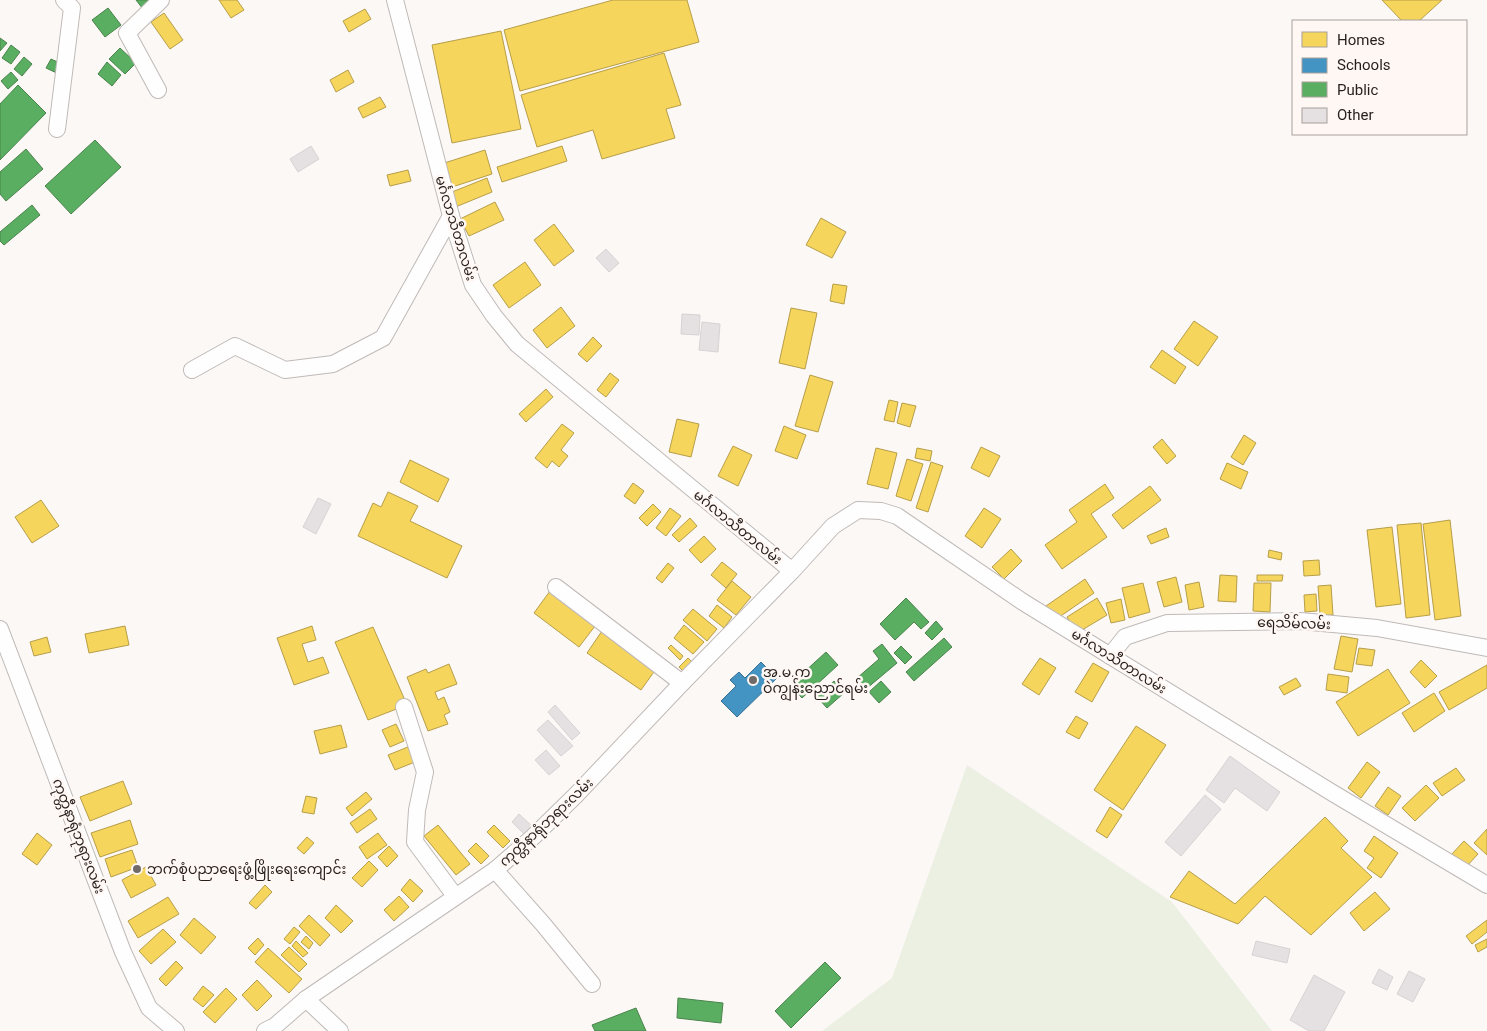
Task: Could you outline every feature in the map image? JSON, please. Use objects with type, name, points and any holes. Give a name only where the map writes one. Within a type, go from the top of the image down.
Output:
[{"type":"street","points":[[57,129],[72,8],[64,0]]},
{"type":"street","points":[[158,90],[126,33],[161,0]]},
{"type":"street","name":"မင်္ဂလာသီတာလမ်း","points":[[395,0],[451,216],[473,286],[516,344],[792,571],[833,526],[858,510],[881,511],[896,516],[1023,602],[1331,792],[1487,885]]},
{"type":"street","points":[[192,370],[235,346],[285,370],[334,364],[383,338],[451,216]]},
{"type":"street","name":"ကုတ္တီနာရုံဘုရားလမ်း","points":[[265,1031],[275,1026],[306,999],[495,870],[533,837],[576,795],[792,571]]},
{"type":"street","points":[[556,586],[682,683]]},
{"type":"street","name":"ရေသိမ်လမ်း","points":[[1110,656],[1125,637],[1167,623],[1300,621],[1377,628],[1487,648]]},
{"type":"street","name":"ကုတ္တီနာရုံဘုရားလမ်း","points":[[0,630],[123,952],[149,1008],[176,1031]]},
{"type":"street","points":[[404,707],[425,772],[417,810],[415,842],[455,896]]},
{"type":"street","points":[[495,870],[543,924],[592,984]]},
{"type":"street","points":[[306,999],[340,1031]]},
{"type":"shaded area","points":[[967,765],[1172,902],[1272,1031],[822,1031],[892,978]]},
{"type":"building: Homes","points":[[219,0],[237,0],[244,10],[231,18]]},
{"type":"building: Homes","points":[[613,0],[687,0],[699,42],[520,91],[504,30]]},
{"type":"building: Homes","points":[[1382,0],[1442,0],[1420,20],[1401,20]]},
{"type":"building: Homes","points":[[365,9],[371,19],[349,32],[343,21]]},
{"type":"building: Homes","points":[[164,13],[183,40],[170,49],[151,22]]},
{"type":"building: Homes","points":[[501,31],[521,129],[452,143],[432,45]]},
{"type":"building: Homes","points":[[664,53],[681,105],[666,109],[675,138],[602,159],[593,130],[537,147],[521,95]]},
{"type":"building: Homes","points":[[348,70],[354,82],[336,92],[330,80]]},
{"type":"building: Homes","points":[[380,97],[386,107],[363,118],[358,108]]},
{"type":"building: Homes","points":[[562,146],[567,161],[502,182],[497,167]]},
{"type":"building: Homes","points":[[485,150],[492,174],[443,190],[435,166]]},
{"type":"building: Homes","points":[[408,170],[411,181],[390,186],[387,175]]},
{"type":"building: Homes","points":[[487,178],[492,192],[453,208],[447,194]]},
{"type":"building: Homes","points":[[495,202],[504,220],[469,236],[460,219]]},
{"type":"building: Homes","points":[[821,218],[846,232],[832,258],[806,245]]},
{"type":"building: Homes","points":[[554,224],[574,251],[554,266],[534,240]]},
{"type":"building: Homes","points":[[525,262],[541,285],[509,308],[493,285]]},
{"type":"building: Homes","points":[[833,284],[847,286],[844,304],[830,301]]},
{"type":"building: Homes","points":[[561,307],[575,326],[547,348],[533,330]]},
{"type":"building: Homes","points":[[791,308],[817,313],[805,369],[779,363]]},
{"type":"building: Homes","points":[[1194,321],[1218,337],[1198,366],[1174,349]]},
{"type":"building: Homes","points":[[593,337],[602,346],[587,362],[578,354]]},
{"type":"building: Homes","points":[[1162,350],[1186,367],[1175,384],[1150,367]]},
{"type":"building: Homes","points":[[610,373],[619,380],[606,397],[597,390]]},
{"type":"building: Homes","points":[[810,375],[833,382],[818,432],[795,426]]},
{"type":"building: Homes","points":[[546,389],[553,397],[526,422],[519,414]]},
{"type":"building: Homes","points":[[889,400],[898,402],[894,422],[884,420]]},
{"type":"building: Homes","points":[[902,403],[916,406],[910,427],[897,423]]},
{"type":"building: Homes","points":[[677,419],[699,424],[691,457],[669,452]]},
{"type":"building: Homes","points":[[562,424],[574,433],[561,450],[568,456],[559,467],[552,461],[547,468],[535,458]]},
{"type":"building: Homes","points":[[784,426],[806,435],[797,459],[775,451]]},
{"type":"building: Homes","points":[[1244,435],[1256,443],[1243,465],[1231,457]]},
{"type":"building: Homes","points":[[1162,439],[1176,456],[1167,464],[1153,447]]},
{"type":"building: Homes","points":[[733,446],[752,455],[738,486],[718,476]]},
{"type":"building: Homes","points":[[981,447],[1000,456],[989,477],[971,468]]},
{"type":"building: Homes","points":[[876,448],[897,453],[888,489],[867,484]]},
{"type":"building: Homes","points":[[917,448],[932,451],[930,461],[915,458]]},
{"type":"building: Homes","points":[[907,459],[923,464],[911,501],[896,496]]},
{"type":"building: Homes","points":[[410,460],[449,479],[438,502],[400,482]]},
{"type":"building: Homes","points":[[931,462],[943,466],[928,512],[916,508]]},
{"type":"building: Homes","points":[[1227,463],[1248,472],[1241,489],[1220,479]]},
{"type":"building: Homes","points":[[633,483],[644,491],[635,504],[624,496]]},
{"type":"building: Homes","points":[[1105,484],[1114,498],[1091,514],[1107,537],[1062,569],[1045,545],[1077,522],[1069,510]]},
{"type":"building: Homes","points":[[1150,486],[1161,500],[1123,529],[1112,515]]},
{"type":"building: Homes","points":[[388,492],[418,506],[410,521],[462,546],[447,578],[358,536],[373,503],[381,507]]},
{"type":"building: Homes","points":[[41,500],[59,526],[32,543],[15,517]]},
{"type":"building: Homes","points":[[653,504],[661,512],[647,526],[639,518]]},
{"type":"building: Homes","points":[[670,508],[681,516],[666,536],[656,528]]},
{"type":"building: Homes","points":[[984,508],[1001,519],[982,548],[965,536]]},
{"type":"building: Homes","points":[[690,518],[697,526],[679,542],[672,535]]},
{"type":"building: Homes","points":[[1450,520],[1461,616],[1435,620],[1423,524]]},
{"type":"building: Homes","points":[[1421,523],[1430,615],[1406,618],[1397,525]]},
{"type":"building: Homes","points":[[1392,527],[1401,604],[1376,607],[1367,530]]},
{"type":"building: Homes","points":[[1166,528],[1169,537],[1151,544],[1147,536]]},
{"type":"building: Homes","points":[[704,536],[716,549],[701,563],[689,550]]},
{"type":"building: Homes","points":[[1011,549],[1022,561],[1004,579],[992,567]]},
{"type":"building: Homes","points":[[1269,550],[1282,553],[1281,560],[1268,557]]},
{"type":"building: Homes","points":[[1319,560],[1320,575],[1304,576],[1303,561]]},
{"type":"building: Homes","points":[[722,562],[737,574],[726,588],[711,575]]},
{"type":"building: Homes","points":[[668,563],[674,568],[662,583],[656,578]]},
{"type":"building: Homes","points":[[1220,575],[1237,576],[1236,602],[1218,601]]},
{"type":"building: Homes","points":[[1257,575],[1283,575],[1282,581],[1257,581]]},
{"type":"building: Homes","points":[[1176,577],[1182,602],[1164,607],[1157,582]]},
{"type":"building: Homes","points":[[1085,579],[1094,593],[1055,620],[1046,606]]},
{"type":"building: Homes","points":[[732,581],[751,597],[736,615],[717,600]]},
{"type":"building: Homes","points":[[1199,582],[1204,607],[1189,610],[1185,585]]},
{"type":"building: Homes","points":[[1143,583],[1150,612],[1129,618],[1122,588]]},
{"type":"building: Homes","points":[[1254,583],[1271,583],[1270,612],[1253,611]]},
{"type":"building: Homes","points":[[1331,585],[1333,615],[1320,615],[1318,586]]},
{"type":"building: Homes","points":[[550,591],[595,626],[579,647],[534,613]]},
{"type":"building: Homes","points":[[1316,594],[1317,611],[1305,612],[1304,595]]},
{"type":"building: Homes","points":[[1097,598],[1107,615],[1077,633],[1067,617]]},
{"type":"building: Homes","points":[[1121,599],[1125,620],[1111,623],[1106,603]]},
{"type":"building: Homes","points":[[717,605],[732,617],[724,628],[709,616]]},
{"type":"building: Homes","points":[[693,609],[717,629],[707,641],[683,620]]},
{"type":"building: Homes","points":[[684,625],[704,642],[693,654],[674,638]]},
{"type":"building: Homes","points":[[125,626],[129,645],[89,653],[85,634]]},
{"type":"building: Homes","points":[[312,626],[316,640],[302,644],[308,662],[323,657],[329,673],[294,685],[277,638]]},
{"type":"building: Homes","points":[[373,627],[407,705],[368,720],[335,642]]},
{"type":"building: Homes","points":[[602,631],[656,669],[641,690],[587,653]]},
{"type":"building: Homes","points":[[1341,636],[1358,639],[1352,672],[1334,669]]},
{"type":"building: Homes","points":[[47,637],[51,652],[34,656],[30,642]]},
{"type":"building: Homes","points":[[671,645],[683,656],[680,660],[668,648]]},
{"type":"building: Homes","points":[[1359,648],[1375,650],[1372,666],[1356,664]]},
{"type":"building: Homes","points":[[688,658],[695,665],[686,674],[679,667]]},
{"type":"building: Homes","points":[[1040,658],[1056,668],[1039,695],[1022,684]]},
{"type":"building: Homes","points":[[1421,660],[1437,676],[1425,688],[1410,672]]},
{"type":"building: Homes","points":[[1093,663],[1109,672],[1092,702],[1075,692]]},
{"type":"building: Homes","points":[[449,664],[457,684],[435,692],[438,700],[444,697],[450,712],[444,715],[448,724],[428,731],[407,677],[426,669],[428,673]]},
{"type":"building: Homes","points":[[1487,665],[1487,688],[1449,710],[1439,692]]},
{"type":"building: Homes","points":[[1388,669],[1410,703],[1358,736],[1336,702]]},
{"type":"building: Homes","points":[[1328,674],[1349,677],[1347,693],[1326,690]]},
{"type":"building: Homes","points":[[1296,678],[1301,686],[1284,695],[1279,687]]},
{"type":"building: Homes","points":[[1434,693],[1445,711],[1414,732],[1402,713]]},
{"type":"building: Homes","points":[[1076,716],[1088,723],[1079,739],[1066,732]]},
{"type":"building: Homes","points":[[396,724],[404,741],[390,747],[382,730]]},
{"type":"building: Homes","points":[[341,725],[347,747],[320,754],[314,731]]},
{"type":"building: Homes","points":[[1136,726],[1166,745],[1123,810],[1094,790]]},
{"type":"building: Homes","points":[[408,747],[415,762],[395,770],[388,755]]},
{"type":"building: Homes","points":[[1367,762],[1380,772],[1361,798],[1348,788]]},
{"type":"building: Homes","points":[[1456,768],[1465,780],[1442,796],[1433,783]]},
{"type":"building: Homes","points":[[123,781],[132,804],[90,821],[80,797]]},
{"type":"building: Homes","points":[[1426,785],[1439,798],[1415,821],[1402,808]]},
{"type":"building: Homes","points":[[1388,787],[1401,796],[1388,815],[1375,806]]},
{"type":"building: Homes","points":[[366,792],[372,799],[352,816],[346,808]]},
{"type":"building: Homes","points":[[306,796],[317,798],[314,814],[302,812]]},
{"type":"building: Homes","points":[[1110,807],[1122,815],[1107,838],[1096,831]]},
{"type":"building: Homes","points":[[370,809],[377,819],[357,833],[350,823]]},
{"type":"building: Homes","points":[[1325,817],[1348,841],[1341,848],[1372,877],[1311,935],[1265,896],[1238,924],[1170,897],[1189,871],[1235,904]]},
{"type":"building: Homes","points":[[130,820],[138,844],[100,857],[91,833]]},
{"type":"building: Homes","points":[[438,825],[470,864],[456,875],[424,836]]},
{"type":"building: Homes","points":[[494,825],[510,841],[503,848],[487,832]]},
{"type":"building: Homes","points":[[1487,829],[1487,855],[1474,843]]},
{"type":"building: Homes","points":[[37,833],[52,845],[37,865],[22,854]]},
{"type":"building: Homes","points":[[378,833],[387,845],[367,859],[359,847]]},
{"type":"building: Homes","points":[[1374,836],[1398,853],[1381,878],[1367,868],[1374,858],[1364,851]]},
{"type":"building: Homes","points":[[307,837],[314,843],[304,854],[297,848]]},
{"type":"building: Homes","points":[[1464,841],[1478,854],[1465,868],[1451,855]]},
{"type":"building: Homes","points":[[476,843],[489,856],[481,864],[468,851]]},
{"type":"building: Homes","points":[[389,846],[398,856],[387,867],[378,857]]},
{"type":"building: Homes","points":[[132,850],[138,867],[111,877],[105,859]]},
{"type":"building: Homes","points":[[369,861],[378,870],[362,887],[352,878]]},
{"type":"building: Homes","points":[[146,867],[156,885],[131,898],[122,880]]},
{"type":"building: Homes","points":[[410,879],[423,891],[413,902],[401,890]]},
{"type":"building: Homes","points":[[265,885],[272,892],[256,909],[249,903]]},
{"type":"building: Homes","points":[[1375,892],[1390,909],[1364,931],[1350,913]]},
{"type":"building: Homes","points":[[399,896],[409,907],[394,921],[384,910]]},
{"type":"building: Homes","points":[[168,897],[179,914],[138,938],[128,921]]},
{"type":"building: Homes","points":[[336,905],[353,921],[341,933],[325,918]]},
{"type":"building: Homes","points":[[309,915],[330,935],[320,946],[299,926]]},
{"type":"building: Homes","points":[[194,918],[216,937],[201,954],[180,935]]},
{"type":"building: Homes","points":[[1487,920],[1487,932],[1472,944],[1466,936]]},
{"type":"building: Homes","points":[[294,927],[300,932],[290,944],[284,939]]},
{"type":"building: Homes","points":[[163,929],[176,942],[151,964],[139,951]]},
{"type":"building: Homes","points":[[306,936],[313,943],[309,949],[301,942]]},
{"type":"building: Homes","points":[[258,938],[264,945],[255,955],[248,948]]},
{"type":"building: Homes","points":[[1487,939],[1487,947],[1478,952],[1475,945]]},
{"type":"building: Homes","points":[[296,941],[308,953],[303,957],[292,946]]},
{"type":"building: Homes","points":[[289,947],[307,964],[299,972],[281,955]]},
{"type":"building: Homes","points":[[268,948],[302,979],[289,993],[255,962]]},
{"type":"building: Homes","points":[[176,961],[183,968],[166,986],[159,979]]},
{"type":"building: Homes","points":[[257,980],[272,996],[257,1011],[242,995]]},
{"type":"building: Homes","points":[[203,986],[214,995],[203,1007],[193,999]]},
{"type":"building: Homes","points":[[226,988],[237,999],[215,1023],[203,1012]]},
{"type":"building: Schools","points":[[761,662],[777,678],[737,717],[721,701],[736,686],[730,680],[739,672],[745,678]]},
{"type":"building: Public","points":[[136,0],[153,0],[143,9]]},
{"type":"building: Public","points":[[108,8],[121,25],[105,37],[92,20]]},
{"type":"building: Public","points":[[0,38],[7,43],[0,51]]},
{"type":"building: Public","points":[[11,45],[20,52],[11,64],[2,58]]},
{"type":"building: Public","points":[[120,48],[136,63],[125,74],[109,59]]},
{"type":"building: Public","points":[[24,57],[32,64],[22,76],[14,69]]},
{"type":"building: Public","points":[[51,59],[66,66],[61,75],[46,68]]},
{"type":"building: Public","points":[[107,62],[121,75],[112,86],[98,74]]},
{"type":"building: Public","points":[[11,72],[18,80],[8,89],[1,81]]},
{"type":"building: Public","points":[[18,85],[46,113],[0,160],[0,104]]},
{"type":"building: Public","points":[[95,140],[121,167],[71,214],[45,186]]},
{"type":"building: Public","points":[[26,149],[43,169],[6,201],[0,194],[0,172]]},
{"type":"building: Public","points":[[32,205],[40,215],[4,245],[0,241],[0,232]]},
{"type":"building: Public","points":[[906,598],[929,622],[921,629],[914,622],[895,640],[880,624]]},
{"type":"building: Public","points":[[936,621],[943,629],[932,640],[925,633]]},
{"type":"building: Public","points":[[944,638],[952,647],[914,681],[906,672]]},
{"type":"building: Public","points":[[882,644],[897,663],[866,689],[857,678],[879,659],[873,651]]},
{"type":"building: Public","points":[[901,646],[912,657],[905,664],[894,653]]},
{"type":"building: Public","points":[[826,652],[838,665],[802,698],[790,685]]},
{"type":"building: Public","points":[[834,681],[844,693],[827,708],[817,697]]},
{"type":"building: Public","points":[[881,681],[891,692],[879,703],[869,692]]},
{"type":"building: Public","points":[[825,962],[841,978],[791,1028],[775,1011]]},
{"type":"building: Public","points":[[678,998],[723,1003],[721,1023],[677,1018]]},
{"type":"building: Public","points":[[636,1008],[646,1031],[595,1031],[592,1025]]},
{"type":"building: Other","points":[[311,146],[319,159],[298,172],[290,159]]},
{"type":"building: Other","points":[[606,249],[619,263],[609,272],[596,258]]},
{"type":"building: Other","points":[[682,314],[700,315],[699,335],[681,334]]},
{"type":"building: Other","points":[[702,322],[720,324],[718,352],[699,350]]},
{"type":"building: Other","points":[[318,498],[331,504],[316,534],[303,527]]},
{"type":"building: Other","points":[[555,705],[580,733],[572,740],[548,712]]},
{"type":"building: Other","points":[[548,720],[573,746],[561,756],[537,730]]},
{"type":"building: Other","points":[[546,750],[560,766],[549,775],[535,760]]},
{"type":"building: Other","points":[[1230,756],[1280,792],[1267,811],[1235,788],[1224,803],[1206,790]]},
{"type":"building: Other","points":[[1205,795],[1221,809],[1181,856],[1165,842]]},
{"type":"building: Other","points":[[519,814],[533,827],[525,835],[512,822]]},
{"type":"building: Other","points":[[1256,941],[1290,949],[1287,963],[1252,955]]},
{"type":"building: Other","points":[[1379,969],[1393,977],[1387,990],[1372,983]]},
{"type":"building: Other","points":[[1409,971],[1425,979],[1413,1002],[1397,994]]},
{"type":"building: Other","points":[[1314,975],[1345,992],[1324,1031],[1309,1031],[1290,1020]]},
{"type":"place","name":"အ.မ.က ဝဲကျွန်းညောင်ရမ်း","points":[[753,680]]},
{"type":"place","name":"ဘက်စုံပညာရေးဖွံ့ဖြိုးရေးကျောင်း","points":[[137,869]]}]
